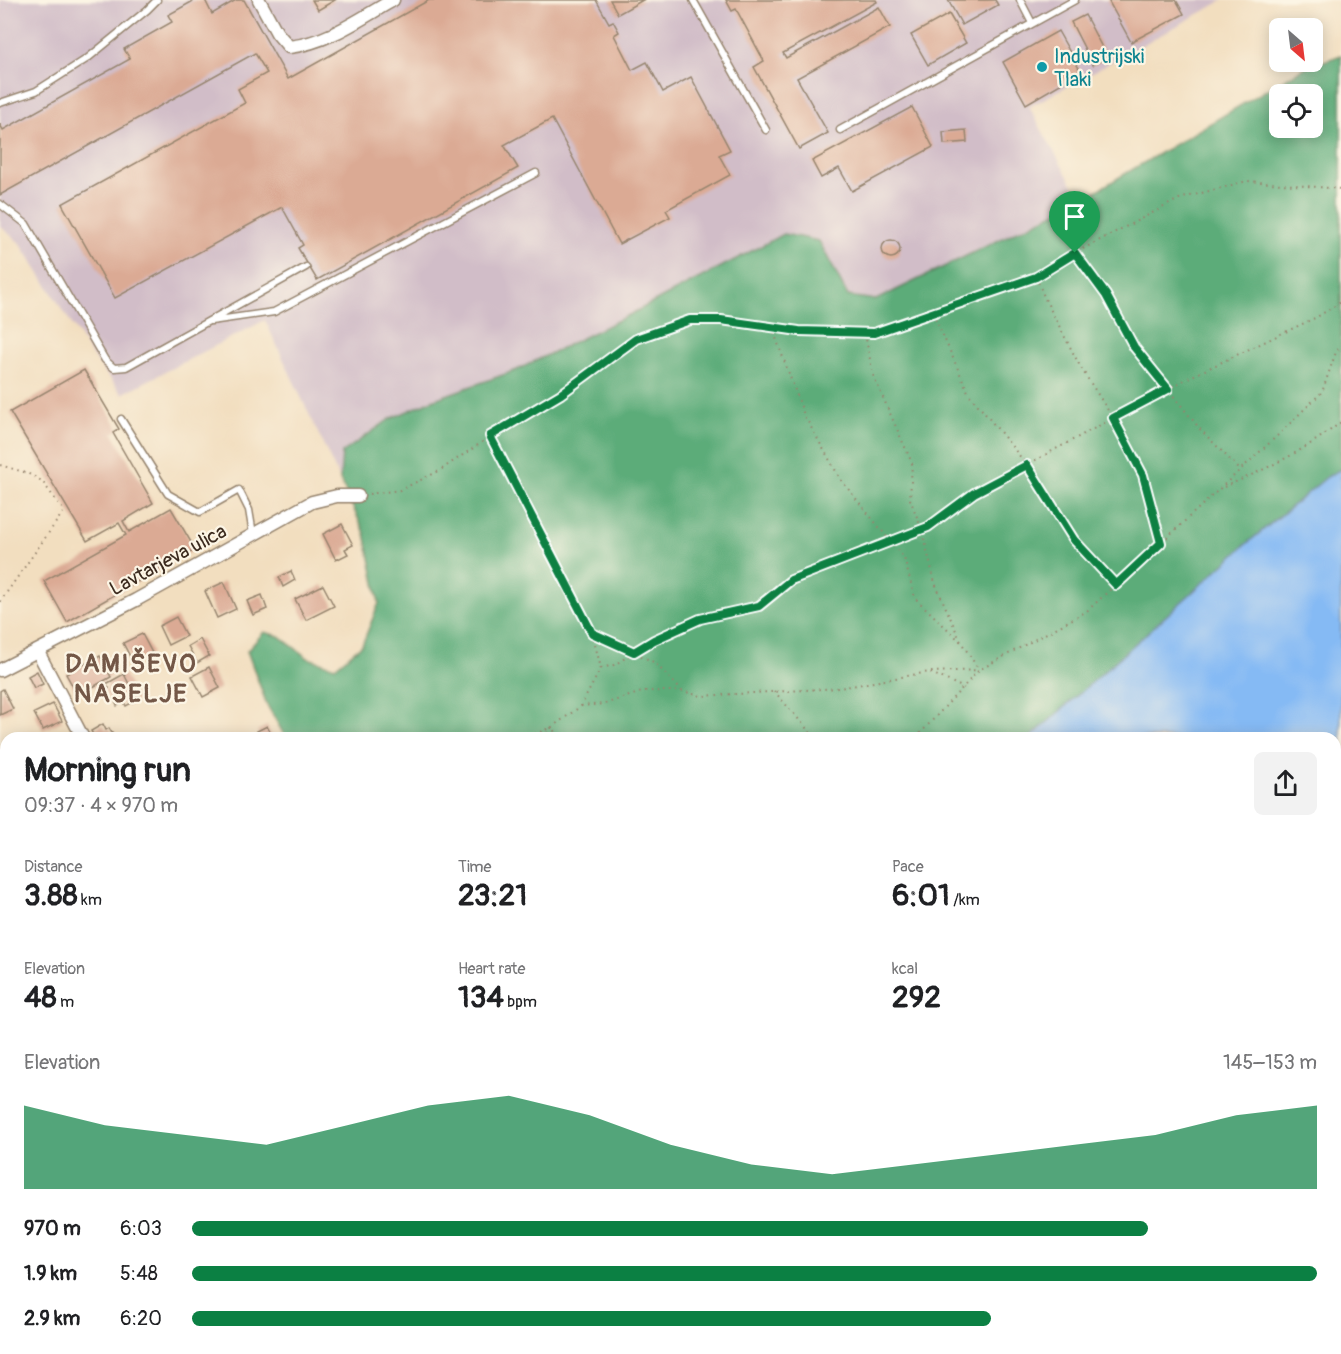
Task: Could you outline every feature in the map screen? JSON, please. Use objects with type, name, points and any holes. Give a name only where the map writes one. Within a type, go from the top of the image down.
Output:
[{"type":"street","points":[[259,0],[277,33],[289,47],[308,45],[339,31],[393,0]]},
{"type":"street","name":"Lavtarjeva ulica","points":[[0,670],[38,652],[312,502],[337,496],[358,496]]},
{"type":"street","points":[[38,652],[80,732]]},
{"type":"lane","points":[[0,103],[36,91],[88,58],[157,0]]},
{"type":"lane","points":[[693,0],[766,130]]},
{"type":"lane","points":[[1020,0],[1032,23]]},
{"type":"lane","points":[[840,130],[1075,0]]},
{"type":"lane","points":[[208,321],[274,312],[536,173]]},
{"type":"lane","points":[[0,204],[26,224],[105,360],[114,368],[126,367],[306,267]]},
{"type":"lane","points":[[121,419],[168,494],[200,512],[239,490],[249,510],[253,535]]},
{"type":"path","points":[[358,496],[400,490],[439,471],[490,436],[561,394],[636,339],[690,320],[721,320],[799,331],[874,333],[1036,277],[1075,253],[1179,199],[1247,181],[1341,189]]},
{"type":"path","points":[[1075,253],[1106,295],[1134,347],[1200,429],[1240,470]]},
{"type":"path","points":[[1036,277],[1081,368],[1113,418],[1143,475],[1161,543]]},
{"type":"path","points":[[601,668],[614,665],[654,640],[700,619],[759,606],[791,580],[922,530],[974,493],[1168,389],[1317,318],[1341,302]]},
{"type":"path","points":[[933,313],[969,394],[1027,465],[1074,540],[1116,585]]},
{"type":"path","points":[[772,327],[804,415],[841,480],[904,558],[915,598],[961,642]]},
{"type":"path","points":[[865,333],[873,375],[912,463],[910,499],[922,530],[934,583],[961,642],[980,670]]},
{"type":"path","points":[[922,732],[980,670],[1087,611],[1116,585],[1322,392],[1336,352],[1341,346]]},
{"type":"path","points":[[1221,488],[1276,465],[1319,440],[1341,422]]},
{"type":"path","points":[[490,436],[592,633],[601,668],[581,706],[552,727],[540,732]]},
{"type":"path","points":[[0,465],[27,473],[42,481],[64,511],[0,602]]},
{"type":"path","points":[[592,633],[655,663],[682,691]]},
{"type":"path","points":[[581,706],[604,704],[645,691],[682,691],[701,696],[862,686],[929,672],[980,670]]},
{"type":"path","points":[[929,672],[964,688]]},
{"type":"path","points":[[774,691],[810,732]]},
{"type":"path","points":[[548,732],[552,727]]},
{"type":"path","points":[[552,727],[555,732]]},
{"type":"shaded area","points":[[0,0],[1224,0],[1029,107],[1081,200],[876,301],[848,296],[819,241],[631,314],[517,370],[435,399],[342,453],[340,480],[265,320],[122,394],[93,357],[20,243],[0,226]]},
{"type":"green space","points":[[1341,55],[1341,469],[1327,477],[1244,546],[1037,732],[283,732],[267,705],[247,651],[264,632],[279,636],[308,658],[335,667],[362,645],[379,603],[365,533],[340,480],[342,453],[390,419],[435,399],[517,370],[631,314],[784,234],[819,241],[848,296],[876,300],[1081,200],[1269,89],[1269,138],[1323,138],[1323,84],[1277,84],[1297,72],[1323,72],[1323,61]]},
{"type":"water","points":[[1341,469],[1341,732],[1037,732],[1244,546],[1327,477]]},
{"type":"building","points":[[195,0],[205,0],[212,14],[236,0],[244,0],[288,79],[429,0],[596,0],[609,23],[613,21],[619,32],[614,35],[632,70],[647,62],[663,92],[691,77],[730,150],[719,155],[730,175],[666,210],[670,217],[619,244],[552,119],[504,145],[518,168],[317,280],[298,248],[303,245],[282,207],[115,298],[62,204],[245,103],[238,89],[267,73],[255,53],[0,195],[0,124],[3,130],[130,59],[124,49],[172,22],[168,15]]},
{"type":"building","points":[[312,0],[335,0],[318,10]]},
{"type":"building","points":[[610,0],[643,0],[618,14]]},
{"type":"building","points":[[726,0],[876,0],[877,2],[783,53],[786,58],[879,7],[890,27],[797,78],[828,133],[799,149],[754,67],[764,61],[736,9],[732,11]]},
{"type":"building","points":[[948,0],[995,0],[998,5],[962,25]]},
{"type":"building","points":[[1108,0],[1176,0],[1184,14],[1131,42]]},
{"type":"building","points":[[949,14],[966,43],[928,65],[911,35]]},
{"type":"building","points":[[1085,15],[1107,57],[1093,65],[1071,22]]},
{"type":"building","name":"Industrijski Tlaki","points":[[1058,31],[1081,72],[1026,104],[1003,62]]},
{"type":"building","points":[[912,107],[933,147],[852,191],[839,168],[821,178],[812,161]]},
{"type":"building","points":[[966,130],[967,142],[944,144],[943,132]]},
{"type":"building","points":[[887,240],[895,240],[900,245],[898,256],[887,258],[882,253],[882,245]]},
{"type":"building","points":[[84,370],[119,429],[113,433],[153,503],[123,521],[129,532],[171,508],[195,549],[67,622],[44,581],[126,535],[119,523],[87,541],[10,412]]},
{"type":"building","points":[[342,524],[353,545],[345,549],[348,554],[336,560],[323,534]]},
{"type":"building","points":[[291,571],[295,580],[283,587],[279,577]]},
{"type":"building","points":[[224,582],[236,609],[217,618],[205,591]]},
{"type":"building","points":[[323,585],[334,606],[306,620],[295,599]]},
{"type":"building","points":[[262,595],[267,609],[253,615],[247,601]]},
{"type":"building","points":[[176,617],[186,636],[168,645],[159,626]]},
{"type":"building","points":[[142,634],[152,653],[133,662],[123,643]]},
{"type":"building","points":[[200,639],[209,656],[197,663],[188,646]]},
{"type":"building","points":[[100,656],[111,677],[93,687],[91,684],[76,692],[66,674]]},
{"type":"building","points":[[209,667],[220,688],[203,697],[192,676]]},
{"type":"building","points":[[37,671],[43,684],[34,688],[28,676]]},
{"type":"building","points":[[124,674],[137,700],[126,706],[124,702],[117,706],[114,699],[110,701],[104,691],[109,688],[106,684]]},
{"type":"building","points":[[3,689],[13,709],[0,715],[0,691]]},
{"type":"building","points":[[53,704],[62,721],[43,730],[34,713]]},
{"type":"building","points":[[103,724],[106,730],[109,728],[111,732],[92,732]]},
{"type":"building","points":[[267,726],[270,732],[258,732]]},
{"type":"place","name":"Industrijski Tlaki","points":[[1042,67]]},
{"type":"district","name":"DAMIŠEVO NASELJE","points":[[131,679]]},
{"type":"route","points":[[1075,253],[1106,295],[1134,347],[1168,389],[1113,418],[1143,475],[1161,543],[1116,585],[1074,540],[1027,465],[974,493],[928,527],[791,580],[759,606],[700,619],[634,652],[592,633],[490,436],[561,394],[636,339],[690,320],[721,320],[799,331],[874,333],[1036,277],[1075,253]]}]
